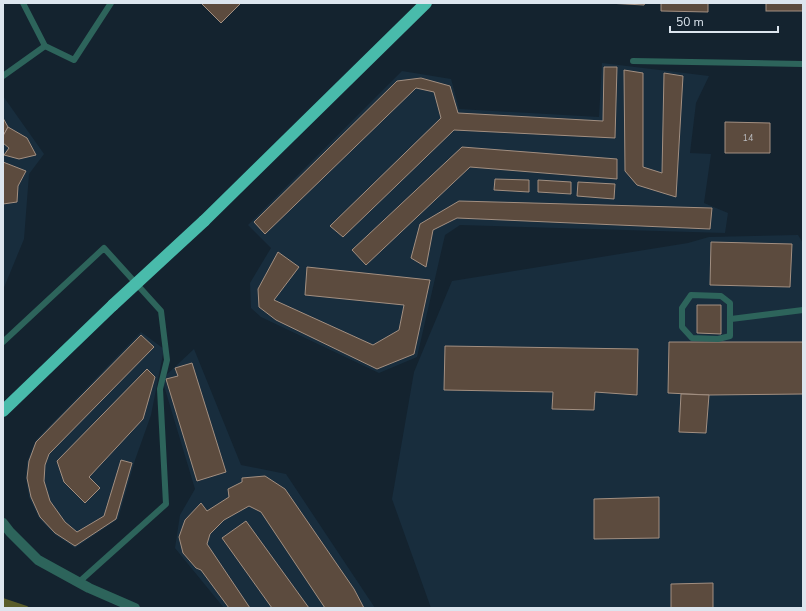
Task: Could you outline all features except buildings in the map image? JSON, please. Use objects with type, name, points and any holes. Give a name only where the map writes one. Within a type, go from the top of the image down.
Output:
[{"type":"highway","points":[[3,411],[113,305],[204,221],[426,3]]},
{"type":"street","points":[[3,523],[38,560],[79,582],[135,608]]},
{"type":"lane","points":[[23,3],[45,46],[74,60],[111,3]]},
{"type":"lane","points":[[3,76],[45,46]]},
{"type":"lane","points":[[632,61],[803,64]]},
{"type":"lane","points":[[3,342],[104,248],[161,311],[167,360],[160,389],[166,504],[79,582]]},
{"type":"lane","points":[[691,295],[721,296],[730,303],[731,318],[730,336],[718,339],[692,338],[682,327],[682,308],[691,295]]},
{"type":"lane","points":[[731,318],[803,310]]},
{"type":"shaded area","points":[[602,63],[709,76],[696,103],[690,153],[711,154],[704,203],[728,213],[725,233],[460,225],[445,235],[417,357],[379,373],[261,317],[251,308],[250,283],[271,248],[248,225],[402,71],[451,79],[459,109],[599,117]]},
{"type":"shaded area","points":[[3,96],[44,154],[29,174],[24,239],[3,290]]},
{"type":"shaded area","points":[[798,235],[803,243],[803,608],[431,608],[392,499],[414,372],[452,281],[688,243],[709,237]]},
{"type":"shaded area","points":[[141,332],[164,349],[151,415],[135,460],[118,519],[75,548],[54,534],[39,518],[29,497],[26,478],[27,462],[36,440]]},
{"type":"shaded area","points":[[194,349],[241,465],[286,474],[375,608],[224,608],[175,548],[180,515],[195,489],[162,379]]},
{"type":"green space","points":[[3,598],[27,606],[30,608],[3,608]]}]
